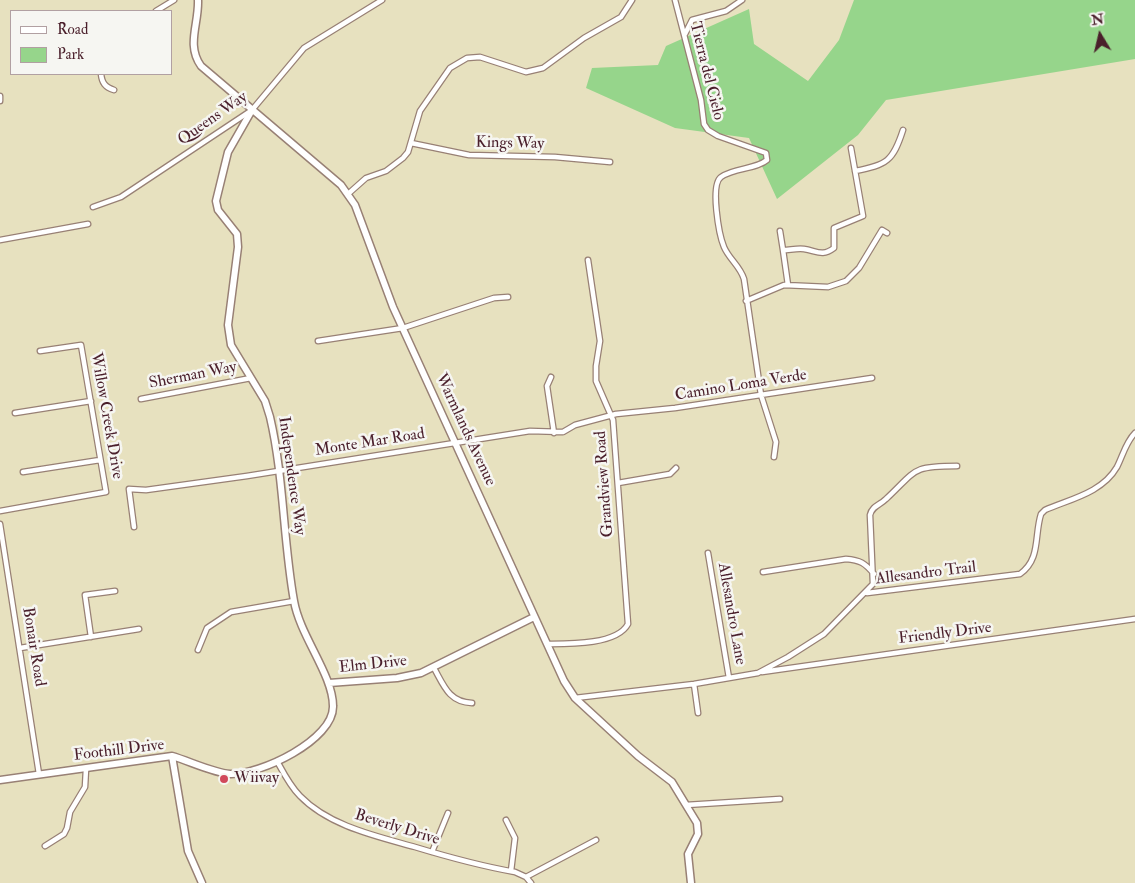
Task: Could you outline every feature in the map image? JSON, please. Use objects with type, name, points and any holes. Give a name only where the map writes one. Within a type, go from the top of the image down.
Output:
[{"type":"street","points":[[158,10],[174,0]]},
{"type":"street","name":"Warmlands Avenue","points":[[198,0],[197,20],[192,45],[197,60],[206,71],[341,185],[356,205],[403,328],[546,644],[575,698],[638,756],[672,782],[697,823],[698,834],[688,854],[691,883]]},
{"type":"street","name":"Queens Way","points":[[93,207],[121,196],[252,110],[304,48],[382,0]]},
{"type":"street","points":[[348,194],[355,185],[366,178],[386,171],[408,152],[420,111],[450,68],[461,61],[480,57],[526,72],[543,68],[584,38],[621,17],[632,0]]},
{"type":"street","name":"Tierra del Cielo","points":[[675,0],[701,100],[704,124],[708,130],[718,136],[766,153],[768,160],[763,164],[732,171],[720,177],[716,186],[719,223],[724,248],[741,270],[761,396],[776,442],[774,457]]},
{"type":"street","points":[[685,38],[687,26],[692,20],[726,11],[742,0]]},
{"type":"street","points":[[101,75],[102,82],[107,88],[114,90]]},
{"type":"street","points":[[0,96],[0,101]]},
{"type":"street","name":"Independence Way","points":[[252,110],[228,152],[216,201],[218,210],[237,234],[238,248],[228,326],[232,345],[270,417],[294,601],[304,635],[328,683]]},
{"type":"street","points":[[855,171],[878,167],[889,161],[896,151],[903,130]]},
{"type":"street","name":"Kings Way","points":[[411,143],[469,155],[555,157],[610,162]]},
{"type":"street","points":[[783,250],[803,249],[816,254],[827,253],[834,248],[834,228],[863,216],[851,148]]},
{"type":"street","points":[[0,240],[88,224]]},
{"type":"street","points":[[746,301],[788,285],[828,287],[846,281],[859,268],[882,230],[887,233]]},
{"type":"street","points":[[780,231],[788,285]]},
{"type":"street","name":"Grandview Road","points":[[546,644],[568,644],[610,638],[621,633],[628,624],[612,414],[596,381],[600,341],[588,260]]},
{"type":"street","points":[[318,341],[403,328],[494,298],[508,297]]},
{"type":"street","name":"Willow Creek Drive","points":[[0,511],[106,492],[81,345],[40,351]]},
{"type":"street","points":[[551,377],[548,386],[554,433]]},
{"type":"street","name":"Sherman Way","points":[[141,399],[251,378]]},
{"type":"street","name":"Camino Loma Verde","points":[[612,414],[646,412],[872,378]]},
{"type":"street","points":[[15,412],[91,401]]},
{"type":"street","name":"Monte Mar Road","points":[[134,528],[129,489],[146,490],[530,431],[563,432],[612,414]]},
{"type":"street","name":"Allesandro Trail","points":[[575,698],[694,684],[758,673],[824,634],[867,593],[1020,574],[1030,567],[1034,557],[1041,514],[1051,507],[1093,490],[1110,477],[1117,467],[1130,438],[1135,433]]},
{"type":"street","points":[[22,472],[100,460]]},
{"type":"street","points":[[867,593],[873,584],[874,574],[870,514],[872,509],[886,500],[899,485],[918,470],[931,466],[957,466]]},
{"type":"street","points":[[618,483],[670,474],[676,468]]},
{"type":"street","name":"Bonair Road","points":[[0,524],[39,774]]},
{"type":"street","name":"Allesandro Lane","points":[[708,553],[729,678]]},
{"type":"street","points":[[763,572],[846,559],[865,563],[874,574]]},
{"type":"street","points":[[91,637],[85,595],[115,591]]},
{"type":"street","points":[[198,650],[207,628],[231,612],[294,601]]},
{"type":"street","name":"Elm Drive","points":[[172,756],[228,774],[254,771],[278,761],[321,734],[331,720],[334,707],[328,683],[405,677],[434,668],[534,616]]},
{"type":"street","name":"Friendly Drive","points":[[758,673],[1135,619]]},
{"type":"street","points":[[20,648],[139,629]]},
{"type":"street","points":[[434,668],[448,694],[460,702],[472,703]]},
{"type":"street","points":[[694,684],[698,713]]},
{"type":"street","name":"Foothill Drive","points":[[0,780],[172,756],[188,851],[202,883]]},
{"type":"street","name":"Beverly Drive","points":[[278,761],[290,785],[301,798],[338,822],[360,832],[511,871],[526,877],[531,883]]},
{"type":"street","points":[[45,846],[64,834],[68,828],[70,812],[85,787],[86,769]]},
{"type":"street","points":[[686,804],[780,799]]},
{"type":"street","points":[[432,852],[448,813]]},
{"type":"street","points":[[506,820],[515,838],[511,871]]},
{"type":"street","points":[[526,877],[596,840]]},
{"type":"green space","points":[[854,0],[1135,0],[1135,59],[886,100],[858,135],[777,199],[749,138],[675,128],[586,88],[592,68],[658,65],[666,46],[749,9],[754,44],[808,81],[839,40]]},
{"type":"place","name":"Wiivay","points":[[224,779]]}]
